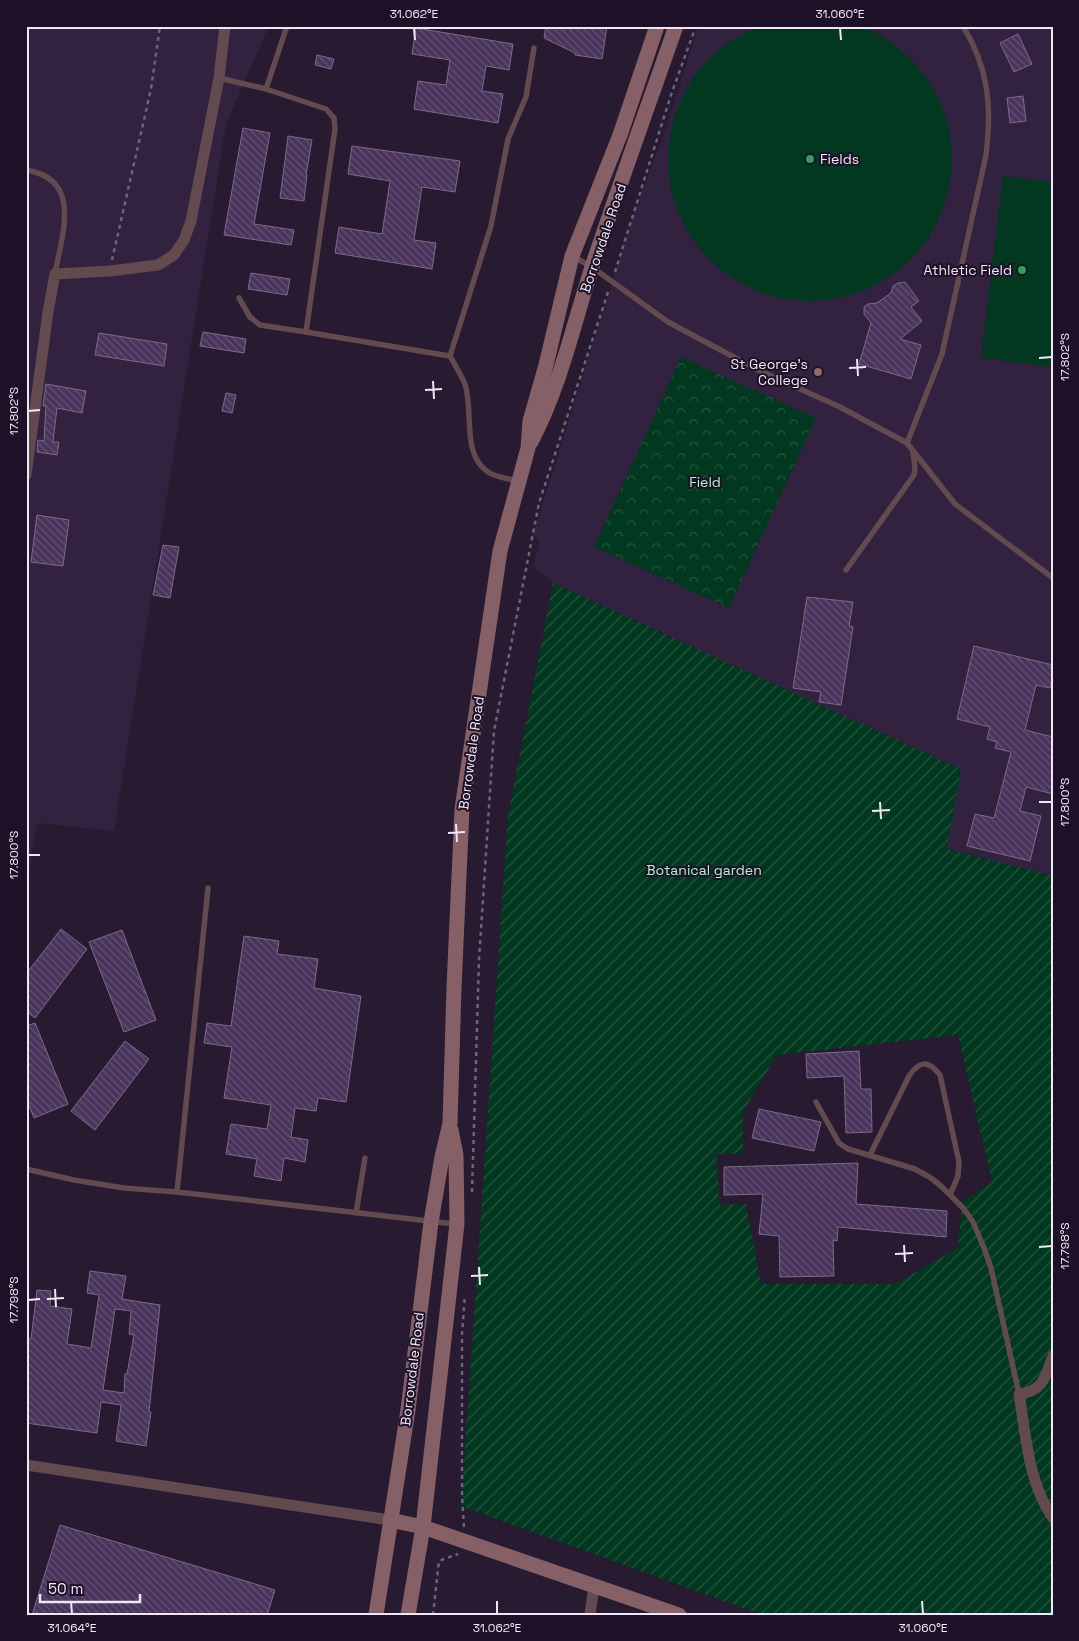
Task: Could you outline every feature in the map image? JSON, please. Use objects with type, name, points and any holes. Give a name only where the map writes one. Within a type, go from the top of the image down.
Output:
[{"type":"main road","name":"Borrowdale Road","points":[[528,448],[530,420],[546,365],[572,256],[620,135],[657,26]]},
{"type":"main road","name":"Borrowdale Road","points":[[376,1615],[408,1410],[430,1222],[450,1123],[462,808],[500,551],[528,448],[543,419],[557,383],[592,267],[676,26]]},
{"type":"main road","name":"Borrowdale Road","points":[[408,1615],[423,1527],[457,1224],[456,1155],[450,1123]]},
{"type":"main road","points":[[390,1520],[423,1527],[679,1615]]},
{"type":"street","points":[[26,475],[48,312],[55,274],[110,271],[158,265],[174,256],[184,240],[191,221],[219,78],[225,26]]},
{"type":"street","points":[[1053,1356],[1044,1380],[1038,1387],[1030,1392],[1019,1394],[1032,1470],[1038,1492],[1053,1518]]},
{"type":"street","points":[[26,1465],[390,1520]]},
{"type":"street","points":[[590,1615],[594,1585]]},
{"type":"lane","points":[[266,88],[287,26]]},
{"type":"lane","points":[[907,443],[942,354],[986,156],[989,117],[986,81],[973,44],[963,26]]},
{"type":"lane","points":[[518,482],[488,472],[474,457],[470,440],[470,409],[465,384],[450,356],[491,226],[508,139],[526,97],[534,48]]},
{"type":"lane","points":[[219,78],[266,88],[326,109],[334,118],[335,129],[306,332]]},
{"type":"lane","points":[[26,170],[39,172],[53,181],[61,190],[65,201],[63,229],[55,274]]},
{"type":"lane","points":[[572,256],[592,267],[668,322],[756,369],[840,407],[907,443],[955,504],[1053,578]]},
{"type":"lane","points":[[239,298],[250,317],[260,325],[450,356]]},
{"type":"lane","points":[[846,570],[914,475],[915,454],[907,443]]},
{"type":"lane","points":[[177,1192],[208,888]]},
{"type":"lane","points":[[870,1155],[909,1076],[916,1066],[925,1063],[934,1066],[940,1075],[959,1162],[958,1176],[950,1195]]},
{"type":"lane","points":[[816,1102],[838,1143],[848,1150],[915,1169],[931,1178],[964,1209],[973,1222],[991,1268],[1019,1394]]},
{"type":"lane","points":[[356,1214],[365,1158]]},
{"type":"lane","points":[[26,1169],[59,1177],[124,1188],[177,1192],[356,1214],[457,1224]]},
{"type":"path","points":[[110,271],[151,89],[160,26]]},
{"type":"path","points":[[472,1199],[478,960],[494,731],[540,503],[696,26]]},
{"type":"path","points":[[433,1615],[439,1561],[466,1550],[462,1496],[462,1334],[464,1295]]},
{"type":"shaded area","points":[[26,26],[269,26],[226,124],[114,831],[37,823],[26,892]]},
{"type":"shaded area","name":"St George's College","points":[[698,26],[1053,26],[1053,876],[947,849],[661,632],[553,583],[533,566],[540,541],[533,535],[635,209],[664,135]]},
{"type":"green space","name":"Fields","points":[[796,17],[824,17],[851,23],[877,34],[911,58],[928,80],[941,105],[952,145],[952,173],[941,213],[928,238],[911,260],[877,284],[851,295],[824,301],[796,301],[769,295],[743,284],[709,260],[685,226],[674,200],[668,173],[668,145],[674,118],[685,92],[709,58],[743,34],[769,23]]},
{"type":"green space","name":"Athletic Field","points":[[1003,176],[1053,182],[1053,367],[981,358]]},
{"type":"green space","name":"Field","points":[[681,357],[816,418],[729,608],[594,547]]},
{"type":"green space","name":"Botanical garden","points":[[553,583],[961,769],[947,849],[1053,876],[1053,1615],[762,1615],[461,1506],[508,816]],"holes":[[[958,1035],[992,1182],[962,1202],[958,1248],[895,1284],[761,1284],[746,1204],[720,1205],[716,1155],[743,1153],[743,1112],[777,1055]]]},
{"type":"building","points":[[546,26],[607,26],[602,59],[575,55],[575,53],[544,38]]},
{"type":"building","points":[[416,28],[513,44],[509,70],[486,66],[482,91],[503,94],[498,123],[414,109],[418,81],[446,85],[450,60],[412,54]]},
{"type":"building","points":[[1018,34],[1032,64],[1014,72],[1000,43]]},
{"type":"building","points":[[317,55],[334,59],[331,69],[315,65]]},
{"type":"building","points":[[1023,96],[1026,121],[1010,123],[1007,98]]},
{"type":"building","points":[[243,128],[270,133],[254,224],[294,230],[291,245],[224,235]]},
{"type":"building","points":[[288,136],[312,140],[304,201],[280,198]]},
{"type":"building","points":[[352,146],[460,161],[455,192],[422,187],[414,240],[436,243],[432,269],[335,253],[339,227],[382,234],[390,181],[348,174]]},
{"type":"building","points":[[251,273],[290,279],[287,295],[248,289]]},
{"type":"building","points":[[905,282],[919,301],[911,307],[922,321],[900,339],[921,345],[911,379],[859,364],[871,323],[864,314],[864,307],[868,304],[877,303],[891,293],[893,286]]},
{"type":"building","points":[[203,332],[246,339],[244,353],[200,346]]},
{"type":"building","points":[[99,333],[167,344],[164,366],[95,355]]},
{"type":"building","points":[[46,384],[86,391],[82,413],[57,408],[53,442],[59,442],[57,455],[37,452],[38,440],[44,441],[46,406],[43,406]]},
{"type":"building","points":[[226,393],[236,395],[232,413],[222,411]]},
{"type":"building","points":[[37,515],[69,520],[63,566],[31,562]]},
{"type":"building","points":[[163,545],[179,547],[170,598],[153,595]]},
{"type":"building","points":[[807,597],[853,602],[849,626],[853,627],[841,705],[819,702],[821,692],[793,688]]},
{"type":"building","points":[[974,646],[1053,665],[1050,688],[1036,685],[1025,730],[1053,737],[1053,794],[1026,787],[1020,811],[1041,816],[1030,861],[967,846],[975,814],[994,818],[1011,752],[995,748],[997,742],[987,739],[990,727],[957,719]]},
{"type":"building","points":[[61,929],[87,949],[35,1018],[26,1011],[26,974]]},
{"type":"building","points":[[122,930],[156,1020],[124,1032],[89,942]]},
{"type":"building","points":[[244,936],[279,941],[277,954],[318,959],[314,988],[361,996],[346,1102],[318,1098],[316,1111],[295,1108],[291,1137],[308,1140],[305,1162],[284,1158],[281,1181],[254,1176],[257,1159],[226,1154],[231,1124],[267,1129],[271,1105],[224,1098],[232,1047],[204,1043],[207,1023],[231,1026]]},
{"type":"building","points":[[35,1023],[68,1104],[34,1118],[26,1098],[26,1026]]},
{"type":"building","points":[[125,1041],[149,1059],[95,1130],[71,1111]]},
{"type":"building","points":[[859,1051],[861,1089],[871,1089],[872,1132],[846,1133],[844,1076],[807,1078],[806,1054]]},
{"type":"building","points":[[759,1109],[821,1122],[814,1151],[752,1138]]},
{"type":"building","points":[[858,1163],[856,1204],[947,1211],[946,1237],[838,1227],[837,1241],[833,1240],[834,1276],[780,1277],[779,1236],[759,1234],[763,1194],[724,1195],[724,1167]]},
{"type":"building","points":[[90,1271],[126,1276],[122,1299],[160,1305],[149,1412],[151,1412],[146,1446],[116,1441],[121,1405],[101,1402],[97,1433],[26,1423],[26,1339],[31,1339],[37,1290],[51,1291],[50,1306],[72,1309],[67,1344],[91,1348],[99,1295],[87,1293]],"holes":[[[115,1309],[131,1311],[129,1334],[134,1335],[127,1374],[125,1374],[124,1393],[103,1390]]]},
{"type":"building","points":[[60,1525],[275,1590],[267,1615],[32,1615]]},
{"type":"place","name":"Fields","points":[[810,159]]},
{"type":"place","name":"Athletic Field","points":[[1022,270]]},
{"type":"place","name":"St George's College","points":[[818,372]]}]
